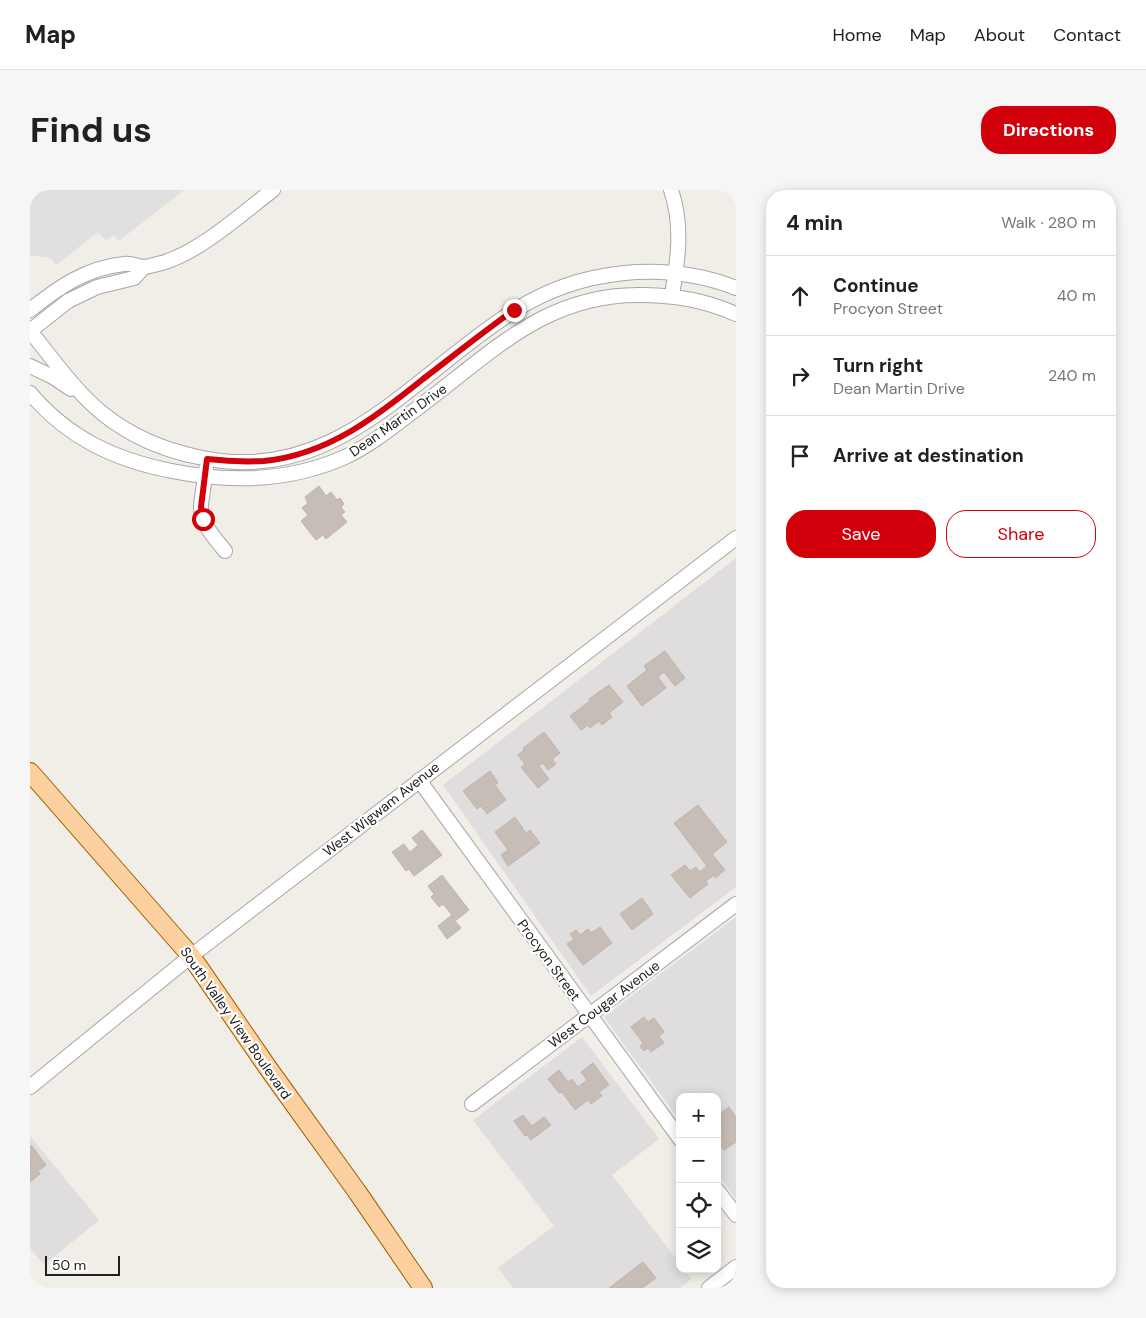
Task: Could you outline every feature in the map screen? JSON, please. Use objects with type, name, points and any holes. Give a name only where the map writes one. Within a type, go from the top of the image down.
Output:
[{"type":"main road","name":"South Valley View Boulevard","points":[[30,772],[191,956],[423,1288]]},
{"type":"street","points":[[30,310],[75,278],[93,271],[128,263],[144,267],[163,263],[202,243],[272,190]]},
{"type":"street","points":[[672,190],[678,220],[678,260],[672,295]]},
{"type":"street","points":[[30,331],[75,297],[97,287],[134,278],[144,267]]},
{"type":"street","name":"Dean Martin Drive","points":[[30,331],[72,384],[87,399],[104,414],[135,434],[183,454],[226,461],[264,461],[310,451],[348,434],[379,414],[496,322],[544,294],[599,276],[623,273],[676,272],[712,280],[736,288]]},
{"type":"street","name":"Dean Martin Drive","points":[[30,393],[51,416],[72,433],[96,447],[138,464],[205,477],[254,480],[302,473],[325,465],[364,447],[415,411],[492,350],[544,316],[584,301],[603,296],[632,294],[672,295],[700,301],[736,314]]},
{"type":"street","points":[[30,366],[53,377],[87,399]]},
{"type":"street","points":[[403,395],[415,411]]},
{"type":"street","points":[[325,465],[322,458],[325,455],[357,439],[379,414]]},
{"type":"street","points":[[207,459],[201,507],[203,519],[225,551]]},
{"type":"street","name":"West Wigwam Avenue","points":[[30,1087],[191,956],[736,538]]},
{"type":"street","name":"Procyon Street","points":[[419,780],[679,1138]]},
{"type":"street","name":"West Cougar Avenue","points":[[472,1104],[736,904]]},
{"type":"street","points":[[721,1195],[736,1215]]},
{"type":"street","points":[[709,1288],[736,1267]]},
{"type":"shaded area","points":[[30,190],[184,190],[119,241],[114,235],[106,241],[98,232],[56,265],[51,258],[30,255]]},
{"type":"shaded area","points":[[736,558],[736,887],[591,996],[443,785]]},
{"type":"shaded area","points":[[736,917],[736,1199],[721,1178],[721,1093],[676,1093],[676,1116],[604,1017]]},
{"type":"shaded area","points":[[582,1037],[659,1139],[612,1175],[676,1259],[676,1273],[686,1273],[691,1279],[680,1288],[513,1288],[498,1268],[554,1226],[473,1120]]},
{"type":"shaded area","points":[[30,1136],[99,1220],[44,1265],[30,1248]]},
{"type":"building","points":[[319,486],[326,496],[331,492],[337,500],[340,498],[344,504],[341,507],[345,512],[341,515],[347,522],[326,539],[323,535],[316,540],[301,521],[308,515],[302,508],[308,503],[305,497]]},
{"type":"building","points":[[665,651],[685,678],[675,686],[664,672],[658,677],[666,688],[642,706],[627,686],[647,670],[644,666]]},
{"type":"building","points":[[609,685],[623,702],[609,713],[612,717],[602,725],[599,721],[590,728],[588,725],[581,730],[570,716]]},
{"type":"building","points":[[544,732],[560,753],[552,759],[556,764],[548,770],[543,763],[539,766],[549,779],[538,788],[521,767],[525,764],[518,755],[524,750],[523,748]]},
{"type":"building","points":[[490,771],[498,783],[495,785],[506,800],[487,814],[481,806],[477,809],[463,791]]},
{"type":"building","points":[[698,805],[727,842],[712,854],[725,870],[715,878],[714,875],[706,881],[708,884],[690,898],[671,875],[685,865],[690,871],[696,867],[700,872],[707,866],[674,823]]},
{"type":"building","points":[[515,817],[526,833],[530,830],[540,843],[508,866],[501,855],[508,850],[495,832]]},
{"type":"building","points":[[422,830],[442,855],[414,876],[409,869],[406,871],[392,852],[404,844],[410,852],[418,845],[412,838]]},
{"type":"building","points":[[442,875],[469,910],[455,921],[461,928],[447,939],[438,926],[452,915],[443,904],[439,907],[431,897],[434,894],[428,886]]},
{"type":"building","points":[[642,898],[653,914],[632,930],[620,914]]},
{"type":"building","points":[[600,927],[612,943],[583,965],[567,944],[574,939],[570,934],[576,930],[580,935],[588,929],[591,933]]},
{"type":"building","points":[[644,1017],[648,1022],[654,1018],[664,1032],[659,1036],[664,1043],[651,1052],[648,1048],[644,1051],[640,1046],[643,1043],[631,1027]]},
{"type":"building","points":[[593,1063],[609,1085],[599,1092],[602,1096],[591,1104],[588,1100],[575,1110],[562,1092],[559,1093],[548,1079],[559,1070],[568,1082],[572,1079],[578,1087],[587,1080],[581,1072]]},
{"type":"building","points":[[729,1107],[736,1117],[736,1142],[724,1150],[721,1146],[721,1136],[723,1135],[721,1132],[721,1113]]},
{"type":"building","points":[[523,1115],[532,1126],[544,1117],[551,1125],[531,1140],[527,1135],[525,1136],[514,1121]]},
{"type":"building","points":[[31,1145],[46,1165],[38,1171],[40,1174],[30,1182]]},
{"type":"building","points":[[643,1262],[656,1278],[642,1288],[609,1288]]},
{"type":"route","points":[[203,519],[201,507],[207,459],[264,461],[310,451],[348,434],[379,414],[514,310]]}]
